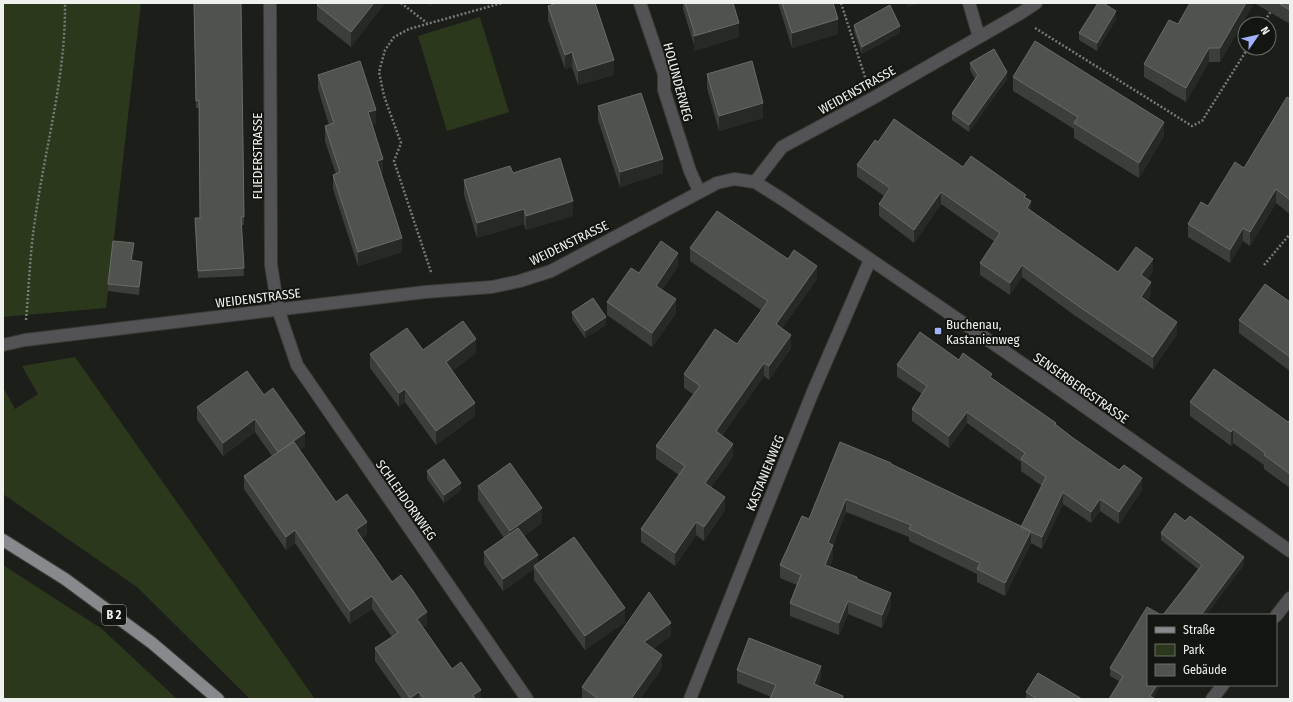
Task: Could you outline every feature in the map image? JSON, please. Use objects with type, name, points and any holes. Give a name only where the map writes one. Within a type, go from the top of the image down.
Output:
[{"type":"main road","name":"B 2","points":[[3,540],[65,579],[152,643],[218,699]]},
{"type":"street","name":"FLIEDERSTRASSE","points":[[270,3],[271,265],[278,309]]},
{"type":"street","name":"HOLUNDERWEG","points":[[640,3],[664,74],[664,90],[690,171],[699,191]]},
{"type":"street","points":[[969,3],[979,37]]},
{"type":"street","name":"WEIDENSTRASSE","points":[[3,345],[25,340],[278,309],[520,282],[551,270],[699,191],[717,183],[734,179],[755,182],[782,147],[875,97],[1022,13],[1036,3]]},
{"type":"street","name":"SENSERBERGSTRASSE","points":[[755,182],[1045,379],[1290,551]]},
{"type":"street","name":"KASTANIENWEG","points":[[690,699],[812,394],[870,260]]},
{"type":"street","name":"SCHLEHDORNWEG","points":[[278,309],[297,365],[527,699]]},
{"type":"street","points":[[1277,615],[1290,598]]},
{"type":"street","points":[[1212,699],[1222,686]]},
{"type":"path","points":[[25,340],[34,220],[58,88],[66,24],[65,3]]},
{"type":"path","points":[[401,3],[427,23]]},
{"type":"path","points":[[437,291],[394,161],[401,143],[384,96],[379,72],[385,50],[394,37],[409,29],[427,23],[502,3]]},
{"type":"path","points":[[841,3],[864,76],[875,97]]},
{"type":"path","points":[[1268,16],[1273,8]]},
{"type":"path","points":[[1022,13],[1031,26],[1192,126],[1202,121],[1243,56]]},
{"type":"path","points":[[1264,265],[1290,234]]},
{"type":"green space","points":[[3,3],[141,3],[106,308],[3,317]]},
{"type":"green space","points":[[480,17],[509,112],[447,131],[418,36]]},
{"type":"green space","points":[[75,357],[315,699],[250,699],[137,587],[3,494],[3,387],[15,409],[38,394],[22,366]]},
{"type":"green space","points":[[3,565],[102,629],[177,699],[3,699]]},
{"type":"building","points":[[194,3],[241,3],[244,217],[241,217],[244,268],[198,271],[195,218],[200,218],[199,100],[196,101]]},
{"type":"building","points":[[319,3],[374,3],[351,32],[317,5]]},
{"type":"building","points":[[557,3],[595,3],[614,60],[578,71],[572,52],[565,55],[548,6]]},
{"type":"building","points":[[685,3],[733,3],[739,23],[694,36],[694,31]]},
{"type":"building","points":[[782,3],[833,3],[838,19],[792,33]]},
{"type":"building","points":[[1098,3],[1103,3],[1116,11],[1097,43],[1079,33]]},
{"type":"building","points":[[1190,3],[1246,3],[1238,16],[1237,16],[1237,19],[1220,48],[1209,48],[1186,88],[1144,64],[1169,20],[1178,24]]},
{"type":"building","points":[[1278,3],[1290,3],[1290,10]]},
{"type":"building","points":[[890,5],[900,26],[862,47],[854,25]]},
{"type":"building","points":[[1035,41],[1164,122],[1139,163],[1074,123],[1078,117],[1013,77]]},
{"type":"building","points":[[994,49],[1007,72],[969,125],[952,113],[978,75],[970,63]]},
{"type":"building","points":[[360,61],[376,110],[368,112],[383,159],[377,161],[402,238],[358,252],[333,175],[340,172],[325,126],[334,123],[318,75]]},
{"type":"building","points":[[752,61],[763,103],[719,116],[707,74]]},
{"type":"building","points":[[641,93],[663,159],[620,172],[598,106]]},
{"type":"building","points":[[1287,97],[1290,99],[1290,200],[1276,189],[1250,232],[1243,228],[1230,250],[1188,224],[1201,202],[1208,206],[1235,162],[1244,168]]},
{"type":"building","points":[[894,119],[963,167],[971,156],[1026,195],[1024,197],[1031,201],[1027,208],[1118,272],[1136,247],[1153,259],[1141,275],[1151,282],[1141,297],[1177,322],[1153,357],[1074,303],[1022,265],[1010,283],[980,263],[1000,233],[941,192],[914,230],[879,204],[890,188],[857,165],[875,140],[878,142]]},
{"type":"building","points":[[560,158],[573,201],[526,216],[524,209],[477,223],[464,180],[510,166],[513,173]]},
{"type":"building","points":[[717,211],[788,259],[794,250],[817,266],[776,324],[791,335],[769,366],[764,363],[716,431],[733,444],[705,483],[725,497],[704,527],[696,522],[675,553],[641,529],[685,466],[656,446],[700,386],[684,374],[715,329],[737,344],[768,301],[690,248]]},
{"type":"building","points":[[113,241],[134,243],[131,260],[142,262],[139,287],[108,284]]},
{"type":"building","points":[[661,241],[678,253],[656,286],[676,299],[652,333],[607,302],[631,268],[639,273]]},
{"type":"building","points":[[1265,284],[1290,302],[1290,357],[1239,320]]},
{"type":"building","points":[[593,298],[606,317],[585,331],[572,312]]},
{"type":"building","points":[[463,321],[476,339],[446,362],[475,403],[436,431],[405,389],[399,393],[370,354],[407,328],[423,350]]},
{"type":"building","points":[[920,332],[959,360],[963,353],[992,374],[990,377],[1056,423],[1055,424],[1073,438],[1119,470],[1124,465],[1142,478],[1119,512],[1100,499],[1091,512],[1063,492],[1042,537],[1021,527],[1046,477],[1021,459],[1025,453],[967,412],[949,436],[912,409],[927,386],[897,365]]},
{"type":"building","points":[[1214,369],[1288,422],[1290,420],[1290,474],[1233,429],[1231,432],[1190,402]]},
{"type":"building","points":[[247,371],[264,395],[273,388],[305,433],[278,452],[255,419],[223,443],[197,407]]},
{"type":"building","points":[[294,442],[336,502],[347,494],[367,522],[356,530],[392,582],[401,575],[413,591],[427,612],[417,619],[452,669],[461,662],[481,690],[473,695],[475,699],[424,699],[419,692],[410,698],[375,648],[398,633],[372,596],[350,611],[295,530],[286,537],[244,476]]},
{"type":"building","points":[[840,442],[891,463],[1031,531],[1005,583],[977,569],[980,563],[909,529],[911,525],[846,499],[828,543],[833,545],[825,565],[857,577],[857,579],[891,593],[882,615],[848,601],[839,623],[790,603],[801,575],[780,565],[802,516],[809,519]]},
{"type":"building","points":[[444,459],[461,483],[444,495],[427,471]]},
{"type":"building","points":[[510,463],[542,508],[510,531],[478,486]]},
{"type":"building","points":[[1175,513],[1185,521],[1190,516],[1244,557],[1202,614],[1164,614],[1202,565],[1161,533]]},
{"type":"building","points":[[518,528],[538,555],[503,579],[484,552]]},
{"type":"building","points":[[574,537],[625,608],[585,636],[534,566]]},
{"type":"building","points":[[649,592],[671,623],[644,642],[662,655],[631,699],[599,699],[582,687]]},
{"type":"building","points":[[1147,607],[1159,614],[1147,614],[1147,686],[1156,686],[1150,696],[1155,699],[1109,699],[1123,676],[1110,668]]},
{"type":"building","points":[[749,638],[821,666],[814,684],[843,696],[842,699],[770,699],[776,685],[737,670]]},
{"type":"building","points":[[1038,673],[1082,699],[1037,699],[1026,692]]},
{"type":"place","name":"Buchenau, Kastanienweg","points":[[938,331]]}]
